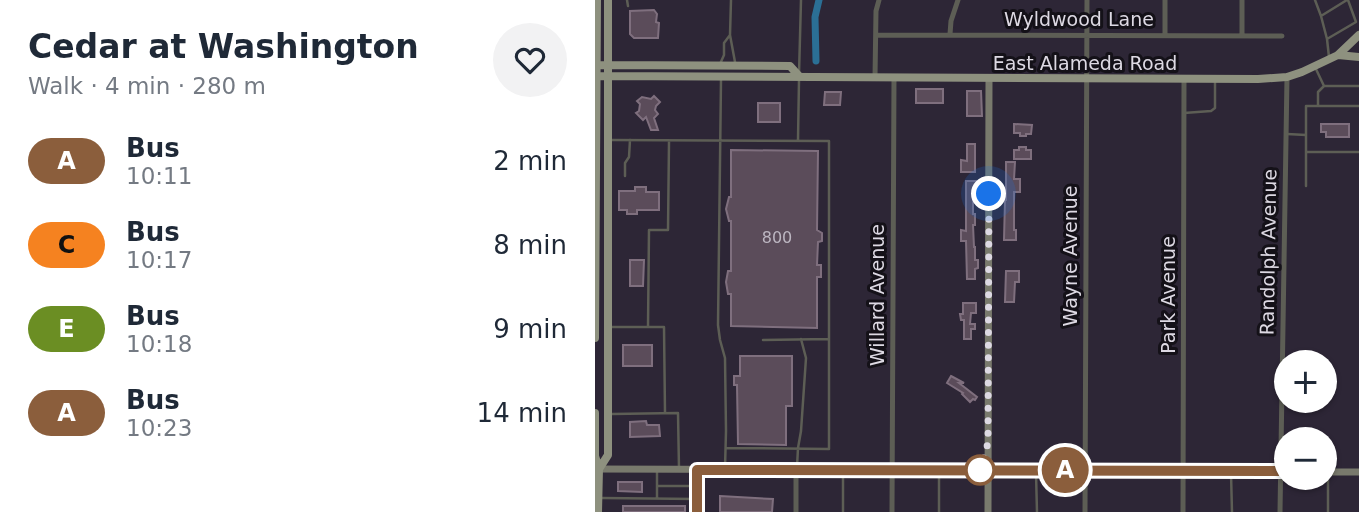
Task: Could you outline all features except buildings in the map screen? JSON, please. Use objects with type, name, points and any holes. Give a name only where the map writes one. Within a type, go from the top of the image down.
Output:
[{"type":"main road","points":[[595,335],[597,0]]},
{"type":"main road","points":[[597,469],[608,455],[608,0]]},
{"type":"main road","name":"East Alameda Road","points":[[596,76],[1258,79],[1287,77],[1315,67],[1338,55],[1359,35]]},
{"type":"main road","points":[[1338,55],[1359,57]]},
{"type":"main road","name":"East Alameda Road","points":[[596,65],[790,66],[799,76]]},
{"type":"main road","points":[[595,413],[597,506]]},
{"type":"street","points":[[875,77],[876,10],[879,0]]},
{"type":"street","points":[[950,34],[958,0]]},
{"type":"street","name":"Wayne Avenue","points":[[1085,512],[1087,0]]},
{"type":"street","points":[[1165,0],[1165,35]]},
{"type":"street","points":[[1242,0],[1242,36]]},
{"type":"street","name":"Wyldwood Lane","points":[[876,34],[1282,36]]},
{"type":"street","name":"Willard Avenue","points":[[892,512],[894,77]]},
{"type":"street","name":"Randolph Avenue","points":[[1284,427],[1287,77]]},
{"type":"street","points":[[988,512],[989,78]]},
{"type":"street","name":"Park Avenue","points":[[1183,512],[1184,79]]},
{"type":"street","points":[[597,469],[1274,471]]},
{"type":"street","points":[[697,470],[697,512]]},
{"type":"street","points":[[796,470],[796,512]]},
{"type":"street","points":[[1337,472],[1359,472]]},
{"type":"street","name":"Randolph Avenue","points":[[1280,512],[1282,490]]},
{"type":"lane","points":[[627,0],[628,6]]},
{"type":"lane","points":[[731,0],[730,35],[736,66]]},
{"type":"lane","points":[[798,141],[801,0]]},
{"type":"lane","points":[[1315,0],[1327,39],[1329,60]]},
{"type":"lane","points":[[1321,16],[1347,0],[1356,22],[1343,27],[1327,39]]},
{"type":"lane","points":[[1335,8],[1338,15]]},
{"type":"lane","points":[[719,66],[724,55],[724,43],[730,35]]},
{"type":"lane","points":[[1315,67],[1324,86]]},
{"type":"lane","points":[[721,76],[718,325],[725,358],[725,469]]},
{"type":"lane","points":[[1184,113],[1206,112],[1215,108],[1215,79]]},
{"type":"lane","points":[[1318,106],[1318,92],[1324,86],[1357,86],[1355,92]]},
{"type":"lane","points":[[1330,86],[1330,92]]},
{"type":"lane","points":[[1339,86],[1339,92]]},
{"type":"lane","points":[[1347,86],[1347,92]]},
{"type":"lane","points":[[1330,100],[1330,106]]},
{"type":"lane","points":[[1339,100],[1339,106]]},
{"type":"lane","points":[[1347,100],[1347,106]]},
{"type":"lane","points":[[1306,186],[1306,106],[1357,106],[1355,100]]},
{"type":"lane","points":[[1286,134],[1305,135]]},
{"type":"lane","points":[[609,140],[829,141],[829,449],[726,448]]},
{"type":"lane","points":[[625,176],[630,140]]},
{"type":"lane","points":[[648,327],[649,230],[668,230],[669,140]]},
{"type":"lane","points":[[1306,152],[1359,152]]},
{"type":"lane","points":[[609,327],[664,327],[665,413]]},
{"type":"lane","points":[[796,470],[806,358],[801,339]]},
{"type":"lane","points":[[763,340],[829,339]]},
{"type":"lane","points":[[608,414],[678,413],[679,470]]},
{"type":"lane","points":[[657,470],[657,499]]},
{"type":"lane","points":[[843,470],[843,512]]},
{"type":"lane","points":[[939,470],[939,512]]},
{"type":"lane","points":[[1036,470],[1037,512]]},
{"type":"lane","points":[[1231,471],[1232,512]]},
{"type":"lane","points":[[657,486],[697,486]]},
{"type":"lane","points":[[1327,490],[1328,512]]},
{"type":"lane","points":[[597,506],[657,499],[697,499]]},
{"type":"waterway","points":[[816,61],[815,17],[819,0]]},
{"type":"bus line","name":"A","points":[[697,512],[697,470],[1274,471]]},
{"type":"route","points":[[980,470],[988,443],[989,194]]}]
